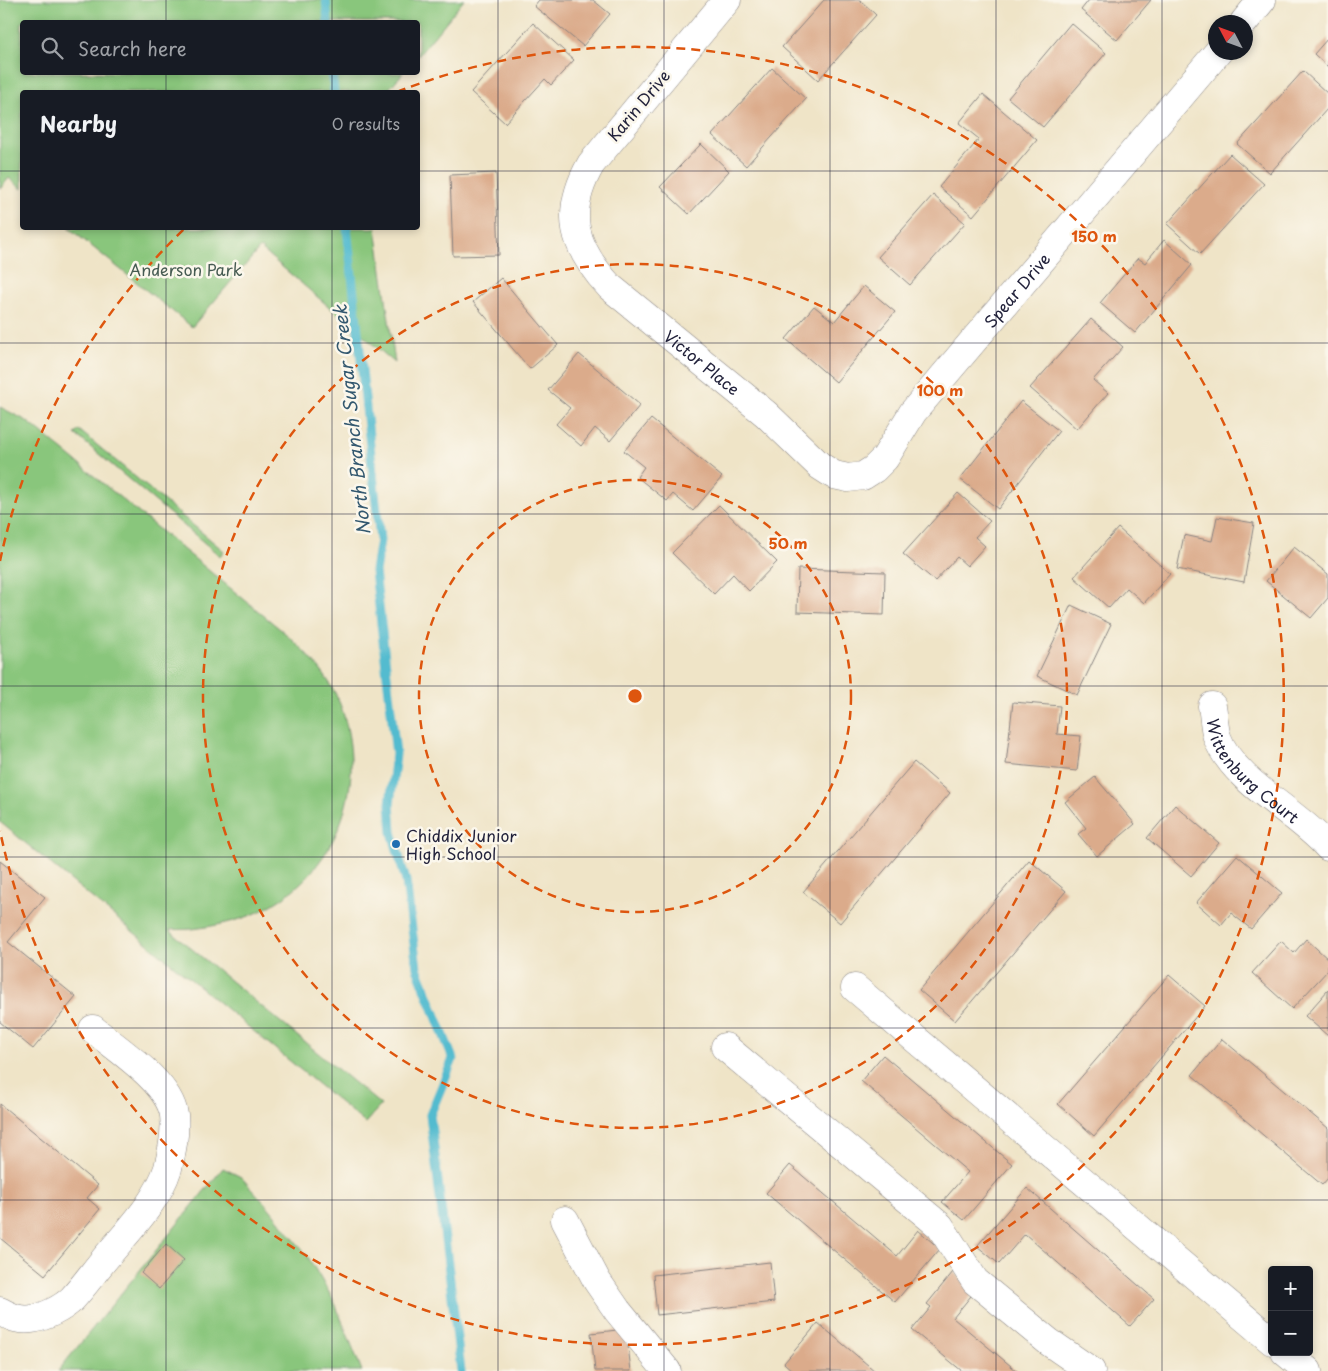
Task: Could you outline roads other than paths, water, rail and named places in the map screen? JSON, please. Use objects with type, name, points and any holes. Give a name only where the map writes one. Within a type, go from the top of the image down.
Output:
[{"type":"street","name":"Karin Drive","points":[[575,221],[574,208],[576,196],[591,164],[727,0]]},
{"type":"street","points":[[1250,15],[1262,0]]},
{"type":"street","name":"Spear Drive","points":[[852,477],[863,476],[885,458],[901,429],[926,396],[1211,60]]},
{"type":"street","name":"Victor Place","points":[[575,221],[585,255],[594,269],[610,287],[766,414],[820,466],[834,474],[852,477]]},
{"type":"street","name":"Wittenburg Court","points":[[1212,706],[1217,737],[1243,774],[1328,847]]},
{"type":"street","points":[[855,988],[1268,1338]]},
{"type":"street","points":[[0,1311],[16,1319],[33,1319],[53,1312],[71,1300],[137,1220],[155,1194],[167,1168],[174,1140],[174,1115],[167,1096],[158,1084],[93,1029]]},
{"type":"street","points":[[725,1047],[940,1226],[975,1281],[1049,1342],[1091,1371]]},
{"type":"street","points":[[565,1220],[597,1280],[616,1310],[667,1371]]},
{"type":"street","points":[[1291,1356],[1308,1371]]},
{"type":"waterway","name":"North Branch Sugar Creek","points":[[326,0],[328,20]]},
{"type":"waterway","name":"North Branch Sugar Creek","points":[[332,75],[334,90]]},
{"type":"waterway","name":"North Branch Sugar Creek","points":[[347,230],[380,540],[375,571],[396,754],[390,804],[392,832],[406,881],[417,968],[453,1059],[430,1115],[461,1371]]},
{"type":"place","name":"Chiddix Junior High School","points":[[396,844]]},
{"type":"park label","name":"Anderson Park","points":[[186,269]]}]
